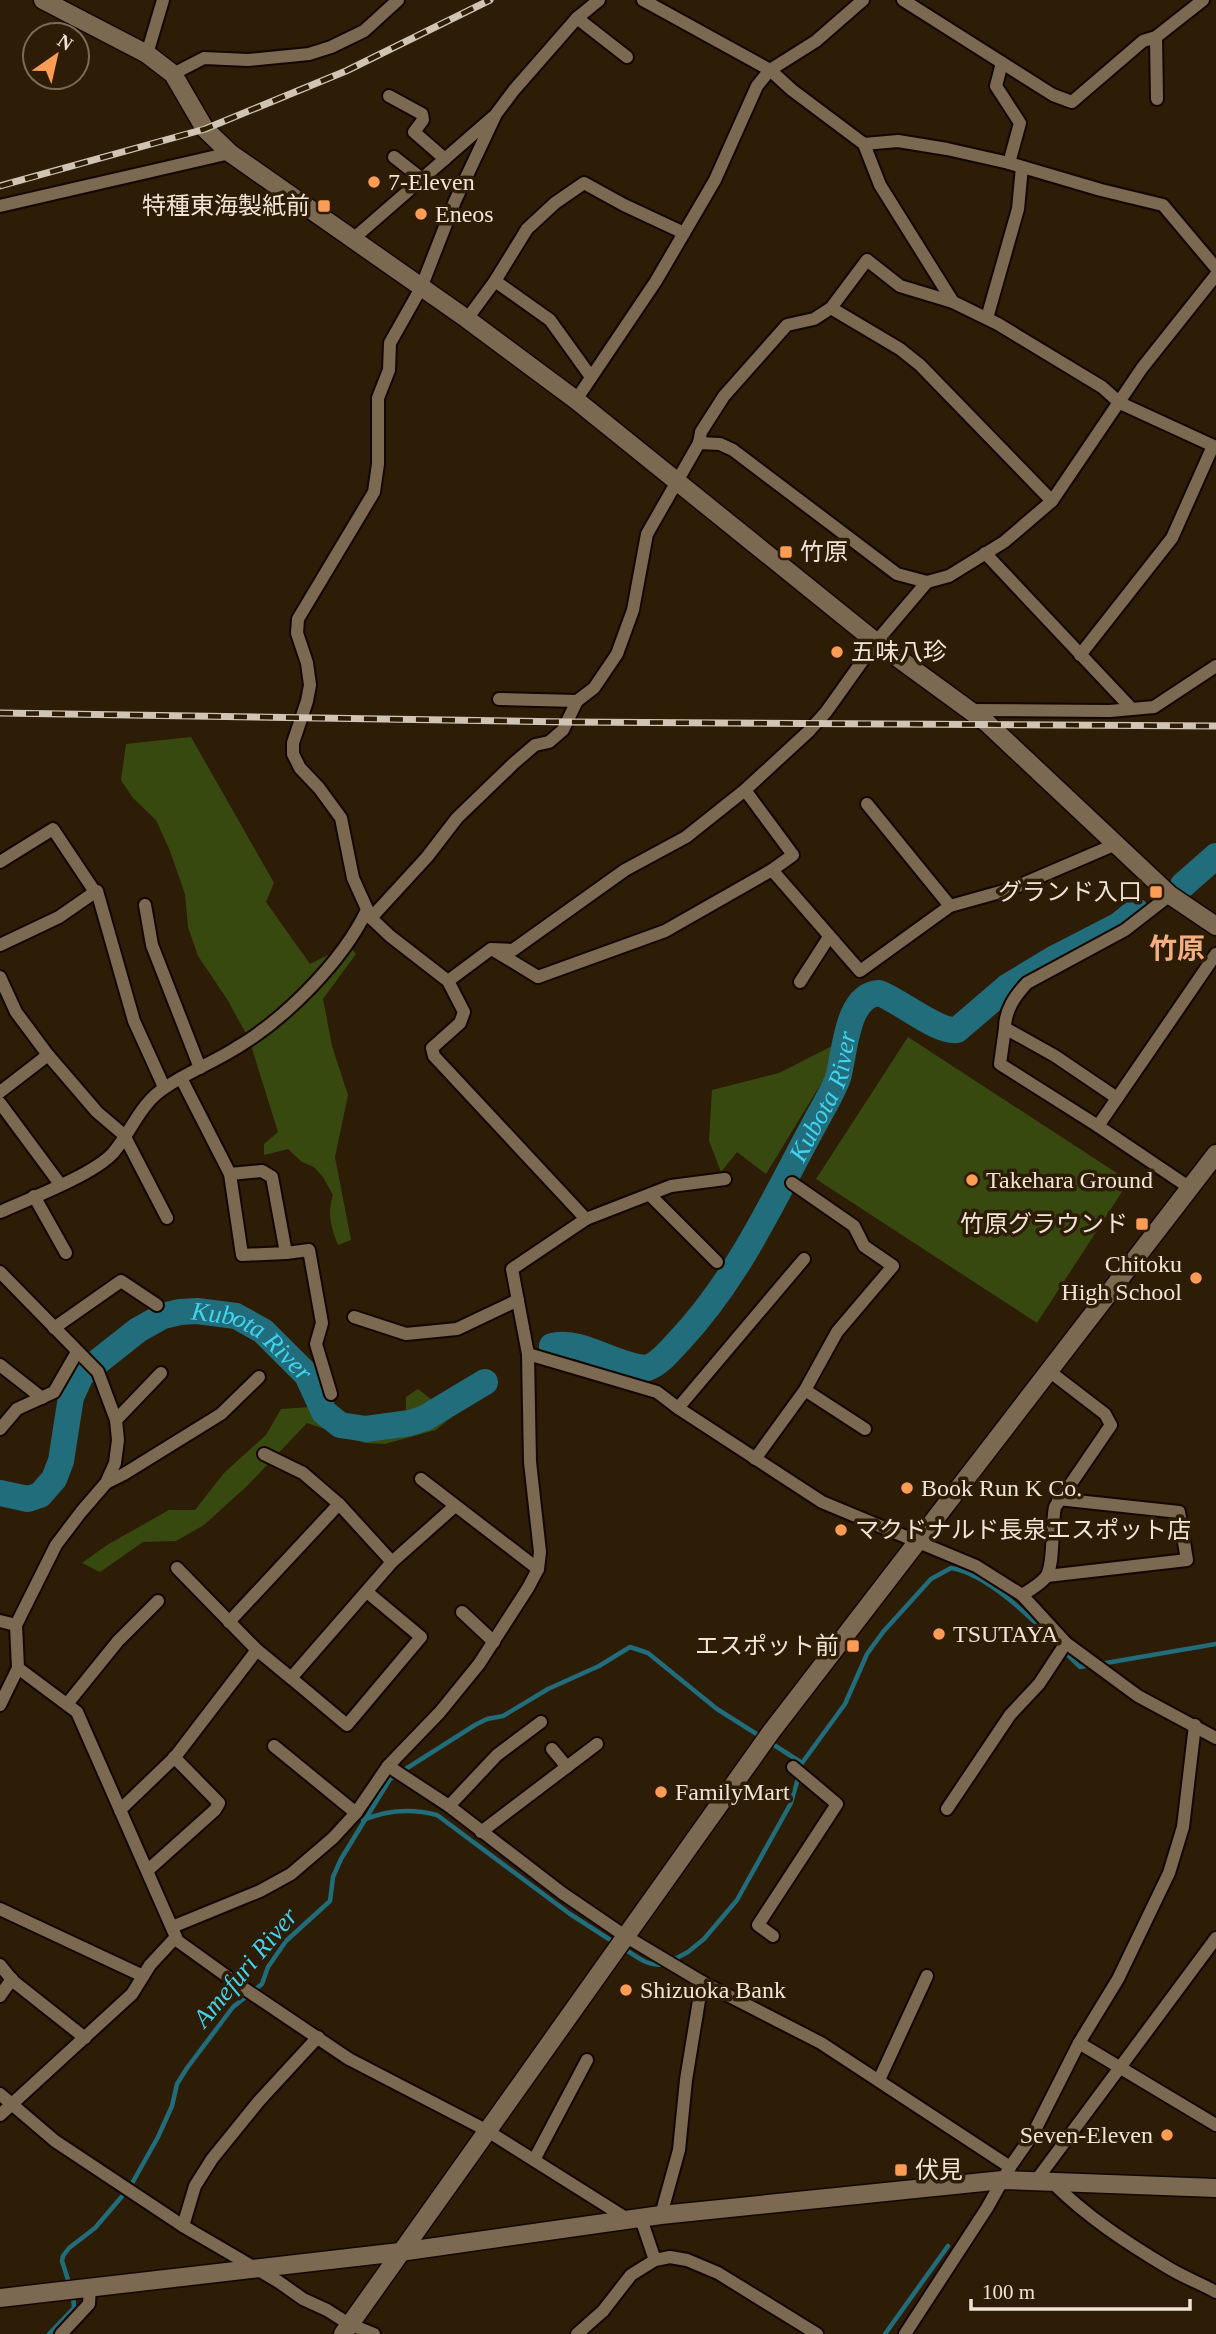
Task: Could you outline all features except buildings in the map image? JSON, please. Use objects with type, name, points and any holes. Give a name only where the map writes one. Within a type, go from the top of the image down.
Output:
[{"type":"street","points":[[43,0],[147,54],[173,75],[205,130],[230,153],[467,319],[576,400],[876,642],[1012,745],[1170,895],[1216,926]]},
{"type":"street","points":[[147,54],[163,0]]},
{"type":"street","points":[[173,75],[204,58],[248,60],[309,54],[331,47],[364,31],[398,0]]},
{"type":"street","points":[[586,1219],[434,1056],[432,1048],[460,1023],[464,1012],[448,981],[390,936],[369,914],[353,877],[341,818],[300,768],[293,754],[293,743],[310,685],[307,663],[297,633],[298,619],[374,492],[378,398],[389,370],[390,343],[421,288],[455,201],[496,114],[577,18],[599,0]]},
{"type":"street","points":[[643,0],[770,70],[792,90],[864,144],[880,185],[953,302]]},
{"type":"street","points":[[576,400],[656,281],[715,180],[757,86],[770,70],[816,41],[863,0]]},
{"type":"street","points":[[903,0],[1053,95],[1072,102],[1143,41],[1156,37],[1202,0]]},
{"type":"street","points":[[577,18],[627,57]]},
{"type":"street","points":[[1156,37],[1157,99]]},
{"type":"street","points":[[1002,63],[996,86],[1020,123],[1009,163]]},
{"type":"street","points":[[389,96],[422,114],[423,120],[414,132],[445,159]]},
{"type":"street","points":[[353,239],[496,114]]},
{"type":"street","points":[[864,144],[898,141],[1009,163],[1163,205],[1216,268]]},
{"type":"street","points":[[0,206],[230,153]]},
{"type":"street","points":[[394,157],[422,179]]},
{"type":"street","points":[[987,318],[1018,209],[1022,167]]},
{"type":"street","points":[[467,319],[495,281],[527,229],[555,203],[584,183],[684,233]]},
{"type":"street","points":[[0,1212],[98,1166],[113,1152],[142,1108],[164,1087],[238,1048],[305,993],[354,937],[369,914],[427,857],[457,818],[514,763],[536,745],[549,743],[563,730],[577,701],[594,688],[617,654],[633,610],[647,534],[679,481],[699,443],[701,432],[724,396],[788,325],[814,319],[831,308],[867,260],[900,286],[953,302],[987,318],[1102,387],[1120,403],[1215,447],[1172,538],[1080,655]]},
{"type":"street","points":[[699,443],[720,444],[733,450],[897,574],[927,582],[949,576],[1004,542],[1052,500],[1142,369],[1216,275]]},
{"type":"street","points":[[495,281],[550,320],[591,377]]},
{"type":"street","points":[[831,308],[900,349],[920,365],[1052,500]]},
{"type":"street","points":[[985,554],[1132,709]]},
{"type":"street","points":[[448,981],[491,949],[513,950],[625,870],[686,837],[745,790],[826,712],[876,642],[927,582]]},
{"type":"street","points":[[968,710],[1154,707],[1216,666]]},
{"type":"street","points":[[499,699],[577,701]]},
{"type":"street","points":[[491,949],[538,977],[665,931],[772,870],[793,855],[745,790]]},
{"type":"street","points":[[867,804],[950,906]]},
{"type":"street","points":[[0,862],[53,829],[96,892],[134,1021],[164,1087]]},
{"type":"street","points":[[772,870],[860,971],[950,906],[1011,889],[1116,844]]},
{"type":"street","points":[[0,945],[60,917],[96,892]]},
{"type":"street","points":[[1170,895],[1125,930],[1027,983],[1005,1016],[1000,1064],[1190,1188]]},
{"type":"street","points":[[145,905],[152,945],[200,1068]]},
{"type":"street","points":[[800,982],[829,937]]},
{"type":"street","points":[[1098,1126],[1216,954]]},
{"type":"street","points":[[0,977],[16,1012],[48,1055],[97,1112],[124,1136],[167,1218]]},
{"type":"street","points":[[1005,1028],[1055,1056],[1117,1098]]},
{"type":"street","points":[[0,1091],[48,1055]]},
{"type":"street","points":[[181,1079],[230,1174],[242,1255],[309,1250],[322,1323],[316,1344],[331,1394]]},
{"type":"street","points":[[0,1103],[60,1184]]},
{"type":"street","points":[[346,2329],[771,1732],[1216,1154]]},
{"type":"street","points":[[230,1174],[262,1171],[272,1177],[286,1253]]},
{"type":"street","points":[[0,2115],[132,1994],[174,1933],[291,1874],[325,1846],[356,1813],[388,1766],[440,1712],[480,1664],[528,1588],[538,1569],[540,1552],[530,1462],[528,1353],[512,1269],[586,1219],[671,1186],[724,1179]]},
{"type":"street","points":[[755,1459],[805,1390],[837,1332],[893,1266],[864,1246],[854,1227],[792,1183]]},
{"type":"street","points":[[650,1195],[717,1262]]},
{"type":"street","points":[[34,1196],[66,1253]]},
{"type":"street","points":[[678,1408],[804,1259]]},
{"type":"street","points":[[0,1272],[98,1371],[117,1420],[118,1440],[115,1464],[106,1483],[56,1545],[16,1625],[18,1668],[0,1705]]},
{"type":"street","points":[[54,1328],[121,1281],[157,1304]]},
{"type":"street","points":[[354,1317],[406,1334],[457,1329],[519,1300]]},
{"type":"street","points":[[528,1353],[657,1392],[822,1502],[976,1566],[1022,1595],[1066,1643],[1138,1696],[1216,1738]]},
{"type":"street","points":[[0,1429],[17,1409],[54,1392],[82,1355]]},
{"type":"street","points":[[0,1365],[42,1398]]},
{"type":"street","points":[[1022,1595],[1047,1576],[1051,1567],[1051,1521],[1058,1499],[1109,1432],[1111,1425],[1105,1413],[1049,1371]]},
{"type":"street","points":[[117,1420],[161,1373]]},
{"type":"street","points":[[106,1483],[221,1413],[259,1377]]},
{"type":"street","points":[[805,1390],[865,1429]]},
{"type":"street","points":[[264,1454],[303,1473],[339,1504],[392,1562]]},
{"type":"street","points":[[421,1479],[538,1569]]},
{"type":"street","points":[[1047,1576],[1187,1560],[1179,1512],[1058,1499]]},
{"type":"street","points":[[229,1622],[339,1504]]},
{"type":"street","points":[[291,1678],[392,1562],[455,1506]]},
{"type":"street","points":[[177,1568],[257,1650],[347,1725],[421,1637],[367,1592]]},
{"type":"street","points":[[67,1703],[118,1641],[158,1601]]},
{"type":"street","points":[[462,1612],[494,1642]]},
{"type":"street","points":[[0,1621],[16,1625]]},
{"type":"street","points":[[947,1809],[1010,1715],[1039,1684],[1066,1643]]},
{"type":"street","points":[[120,1810],[174,1757],[257,1650]]},
{"type":"street","points":[[18,1668],[77,1712],[174,1933],[239,1985],[378,2075],[486,2130],[635,2219],[655,2260]]},
{"type":"street","points":[[449,1806],[497,1755],[541,1722]]},
{"type":"street","points":[[905,2334],[1047,2109],[1079,2043],[1118,1979],[1169,1873],[1183,1826],[1195,1726]]},
{"type":"street","points":[[481,1832],[597,1744]]},
{"type":"street","points":[[274,1746],[356,1813]]},
{"type":"street","points":[[552,1749],[567,1767]]},
{"type":"street","points":[[148,1870],[215,1810],[219,1803],[174,1757]]},
{"type":"street","points":[[388,1766],[449,1806],[562,1893],[625,1936],[702,1982],[821,2043],[879,2080],[1007,2174]]},
{"type":"street","points":[[773,1936],[758,1925],[837,1804],[793,1767]]},
{"type":"street","points":[[0,1909],[143,1976]]},
{"type":"street","points":[[1044,2182],[1121,2068],[1216,1938]]},
{"type":"street","points":[[0,1965],[12,1979],[85,2038]]},
{"type":"street","points":[[879,2080],[927,1976]]},
{"type":"street","points":[[0,1996],[12,1979]]},
{"type":"street","points":[[661,2214],[679,2150],[686,2080],[702,1982]]},
{"type":"street","points":[[183,2226],[195,2186],[212,2159],[259,2101],[318,2037]]},
{"type":"street","points":[[1079,2043],[1216,2125]]},
{"type":"street","points":[[534,2160],[587,2060]]},
{"type":"street","points":[[0,2094],[55,2141],[183,2226],[346,2329],[374,2334]]},
{"type":"street","points":[[0,2298],[400,2252],[661,2214],[1007,2174],[1044,2182],[1216,2188]]},
{"type":"street","points":[[1044,2182],[1169,2269],[1216,2292]]},
{"type":"street","points":[[577,2334],[603,2311],[631,2275],[655,2260],[670,2257],[704,2267],[817,2334]]},
{"type":"street","points":[[61,2334],[89,2304],[90,2286]]},
{"type":"green space","points":[[191,737],[274,883],[266,902],[310,964],[348,945],[356,954],[323,999],[332,1046],[348,1095],[335,1157],[351,1240],[338,1245],[331,1220],[333,1195],[323,1177],[314,1167],[302,1162],[288,1149],[264,1155],[264,1144],[278,1132],[249,1039],[227,999],[198,956],[188,927],[185,894],[156,820],[133,798],[121,780],[126,744]]},
{"type":"green space","name":"Takehara Ground","points":[[908,1037],[1129,1181],[1037,1323],[816,1179]]},
{"type":"green space","points":[[832,1046],[833,1064],[766,1174],[737,1152],[721,1172],[709,1141],[712,1090],[779,1073]]},
{"type":"green space","points":[[418,1389],[453,1416],[436,1430],[385,1444],[365,1443],[307,1423],[247,1486],[204,1525],[176,1541],[143,1542],[100,1572],[82,1563],[107,1545],[169,1510],[195,1510],[224,1473],[266,1435],[281,1409],[311,1407],[340,1425],[355,1429],[410,1423],[406,1411],[406,1397]]},
{"type":"waterway","name":"Kubota River","points":[[1183,885],[1216,856]]},
{"type":"waterway","name":"Kubota River","points":[[552,1346],[574,1346],[623,1363],[647,1368],[660,1360],[679,1341],[723,1286],[760,1226],[834,1087],[853,1014],[868,996],[879,993],[929,1021],[949,1030],[957,1030],[1007,987],[1055,958],[1119,925],[1136,911]]},
{"type":"waterway","name":"Kubota River","points":[[0,1493],[28,1499],[40,1495],[54,1479],[61,1461],[71,1397],[81,1375],[138,1330],[163,1316],[180,1312],[197,1311],[236,1316],[263,1331],[307,1375],[324,1412],[340,1425],[366,1429],[410,1423],[425,1418],[485,1382]]},
{"type":"waterway","points":[[802,1763],[845,1704],[867,1654],[883,1632],[931,1579],[951,1568],[968,1573],[1003,1594],[1080,1667],[1091,1665]]},
{"type":"waterway","points":[[1100,1664],[1216,1644]]},
{"type":"waterway","name":"Amefuri River","points":[[70,2286],[62,2261],[63,2256],[95,2228],[130,2187],[158,2137],[172,2106],[177,2084],[187,2068],[233,2007],[262,1984],[268,1967],[286,1941],[330,1901],[333,1877],[341,1859],[390,1779],[475,1725],[503,1716],[548,1689],[599,1666],[630,1647],[648,1653],[717,1709],[763,1738]]},
{"type":"waterway","name":"Amefuri River","points":[[771,1743],[802,1763]]},
{"type":"waterway","points":[[673,1960],[704,1939],[737,1900],[791,1803],[799,1775]]},
{"type":"waterway","points":[[363,1820],[399,1811],[437,1815],[570,1914],[615,1943]]},
{"type":"waterway","points":[[623,1948],[648,1963],[665,1964]]},
{"type":"waterway","points":[[885,2334],[948,2246]]},
{"type":"waterway","name":"Amefuri River","points":[[49,2334],[74,2308],[73,2294]]},
{"type":"railway","points":[[0,186],[205,129],[346,71],[490,0]]},
{"type":"railway","points":[[0,713],[568,722],[1216,726]]},
{"type":"place","name":"7-Eleven","points":[[374,182]]},
{"type":"place","name":"特種東海製紙前","points":[[324,206]]},
{"type":"place","name":"Eneos","points":[[421,214]]},
{"type":"place","name":"竹原","points":[[786,552]]},
{"type":"place","name":"五味八珍","points":[[837,652]]},
{"type":"place","name":"グランド入口","points":[[1156,892]]},
{"type":"place","name":"Takehara Ground","points":[[972,1180]]},
{"type":"place","name":"竹原グラウンド","points":[[1142,1224]]},
{"type":"place","name":"Chitoku High School","points":[[1196,1278]]},
{"type":"place","name":"Book Run K Co.","points":[[907,1488]]},
{"type":"place","name":"マクドナルド長泉エスポット店","points":[[841,1530]]},
{"type":"place","name":"TSUTAYA","points":[[939,1634]]},
{"type":"place","name":"エスポット前","points":[[853,1646]]},
{"type":"place","name":"FamilyMart","points":[[661,1792]]},
{"type":"place","name":"Shizuoka Bank","points":[[626,1990]]},
{"type":"place","name":"Seven-Eleven","points":[[1167,2135]]},
{"type":"place","name":"伏見","points":[[901,2170]]},
{"type":"district","name":"竹原","points":[[1177,948]]}]
